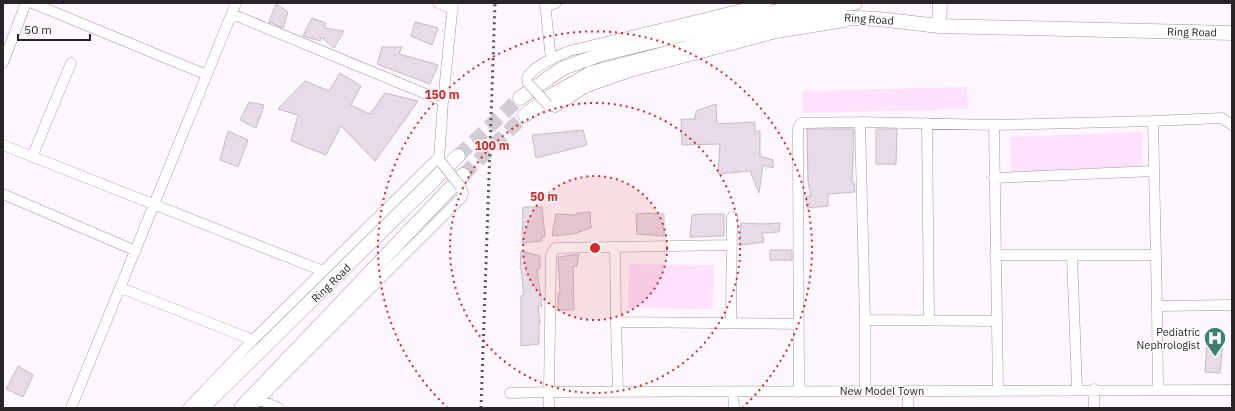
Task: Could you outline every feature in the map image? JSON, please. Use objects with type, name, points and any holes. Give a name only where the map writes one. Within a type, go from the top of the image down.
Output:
[{"type":"street","points":[[3,63],[26,3]]},
{"type":"street","points":[[32,3],[207,75]]},
{"type":"street","points":[[71,408],[236,3]]},
{"type":"street","points":[[438,3],[453,6],[443,101],[440,161]]},
{"type":"street","points":[[551,59],[545,5],[556,3]]},
{"type":"street","points":[[767,3],[569,51],[551,59],[531,72],[527,78],[528,83],[548,105],[555,107],[586,87],[630,72],[776,33],[836,23],[878,19]]},
{"type":"street","name":"Ring Road","points":[[520,98],[563,68],[602,54],[803,5],[855,3]]},
{"type":"street","points":[[939,26],[940,3]]},
{"type":"street","points":[[232,14],[443,101]]},
{"type":"street","name":"Ring Road","points":[[525,115],[556,92],[591,73],[809,16],[878,19],[939,26],[1232,33]]},
{"type":"street","points":[[32,157],[71,63]]},
{"type":"street","points":[[799,392],[798,128],[800,123],[860,122],[994,125],[1222,118],[1232,125]]},
{"type":"street","points":[[1153,121],[1158,390]]},
{"type":"street","points":[[860,122],[865,320],[865,392]]},
{"type":"street","points":[[928,123],[929,320]]},
{"type":"street","points":[[994,125],[998,390]]},
{"type":"street","points":[[3,145],[322,271]]},
{"type":"street","name":"Ring Road","points":[[202,408],[458,156]]},
{"type":"street","points":[[188,408],[322,271],[436,160],[440,161],[461,180],[463,193],[462,197],[252,408]]},
{"type":"street","points":[[994,178],[1154,171]]},
{"type":"street","name":"Ring Road","points":[[241,408],[461,180]]},
{"type":"street","points":[[3,194],[136,251]]},
{"type":"street","points":[[731,323],[732,217]]},
{"type":"street","points":[[549,408],[552,252],[557,248],[732,245]]},
{"type":"street","points":[[615,248],[618,391]]},
{"type":"street","points":[[995,255],[1156,255]]},
{"type":"street","points":[[1072,255],[1077,389]]},
{"type":"street","points":[[121,288],[253,340]]},
{"type":"street","points":[[1157,306],[1232,305]]},
{"type":"street","points":[[865,320],[996,321]]},
{"type":"street","points":[[616,322],[798,324]]},
{"type":"street","name":"New Model Town","points":[[510,393],[618,391],[865,392],[1077,389],[1232,390]]},
{"type":"street","points":[[1094,389],[1094,408]]},
{"type":"street","points":[[908,391],[908,408]]},
{"type":"street","points":[[733,392],[734,408]]},
{"type":"street","points":[[260,400],[279,408]]},
{"type":"shaded area","points":[[967,87],[968,109],[803,113],[802,91]]},
{"type":"shaded area","points":[[1142,132],[1143,167],[1011,172],[1010,137]]},
{"type":"shaded area","points":[[629,264],[714,265],[713,309],[628,308]]},
{"type":"building","points":[[276,4],[288,12],[283,28],[269,22]]},
{"type":"building","points":[[312,18],[326,23],[324,28],[344,31],[334,48],[321,37],[320,41],[303,36]]},
{"type":"building","points":[[415,22],[438,28],[432,45],[411,36]]},
{"type":"building","points":[[382,47],[402,47],[399,54],[438,65],[430,84],[377,64]]},
{"type":"building","points":[[340,73],[361,86],[351,105],[370,114],[385,93],[418,101],[375,161],[341,126],[326,155],[291,141],[298,115],[278,109],[305,81],[329,91]]},
{"type":"building","points":[[249,102],[264,105],[256,128],[240,120]]},
{"type":"building","points":[[716,104],[717,124],[755,122],[755,131],[760,131],[760,156],[773,160],[773,168],[763,165],[759,193],[750,171],[718,174],[720,144],[682,145],[681,119],[695,119],[696,111]]},
{"type":"building","points":[[807,129],[854,129],[852,182],[854,182],[855,192],[828,194],[828,206],[807,208],[806,197],[811,196],[808,182]]},
{"type":"building","points":[[876,129],[897,129],[896,164],[876,164]]},
{"type":"building","points":[[583,130],[587,145],[536,158],[532,135]]},
{"type":"building","points":[[228,131],[248,140],[238,167],[220,160]]},
{"type":"building","points":[[523,207],[542,207],[545,237],[541,237],[542,241],[522,243]]},
{"type":"building","points":[[590,212],[591,228],[573,234],[552,236],[556,214],[576,215],[577,213]]},
{"type":"building","points":[[636,214],[664,214],[664,236],[637,234]]},
{"type":"building","points":[[724,214],[724,236],[690,237],[692,215]]},
{"type":"building","points":[[741,223],[780,223],[779,232],[762,233],[764,242],[740,245]]},
{"type":"building","points":[[770,250],[792,250],[792,260],[770,260]]},
{"type":"building","points":[[521,251],[540,256],[540,269],[537,269],[542,306],[538,306],[540,324],[539,344],[521,346],[521,296],[524,295],[520,269]]},
{"type":"building","points":[[579,254],[577,266],[573,266],[574,310],[558,310],[558,293],[560,293],[558,257]]},
{"type":"building","points":[[1207,341],[1223,342],[1220,373],[1205,372]]},
{"type":"building","points":[[18,366],[33,375],[23,397],[6,389]]},
{"type":"tunnel","points":[[458,156],[520,98]]},
{"type":"tunnel","points":[[463,175],[525,115]]},
{"type":"railway","points":[[481,408],[495,3]]},
{"type":"place","name":"Pediatric Nephrologist","points":[[1215,358]]}]
